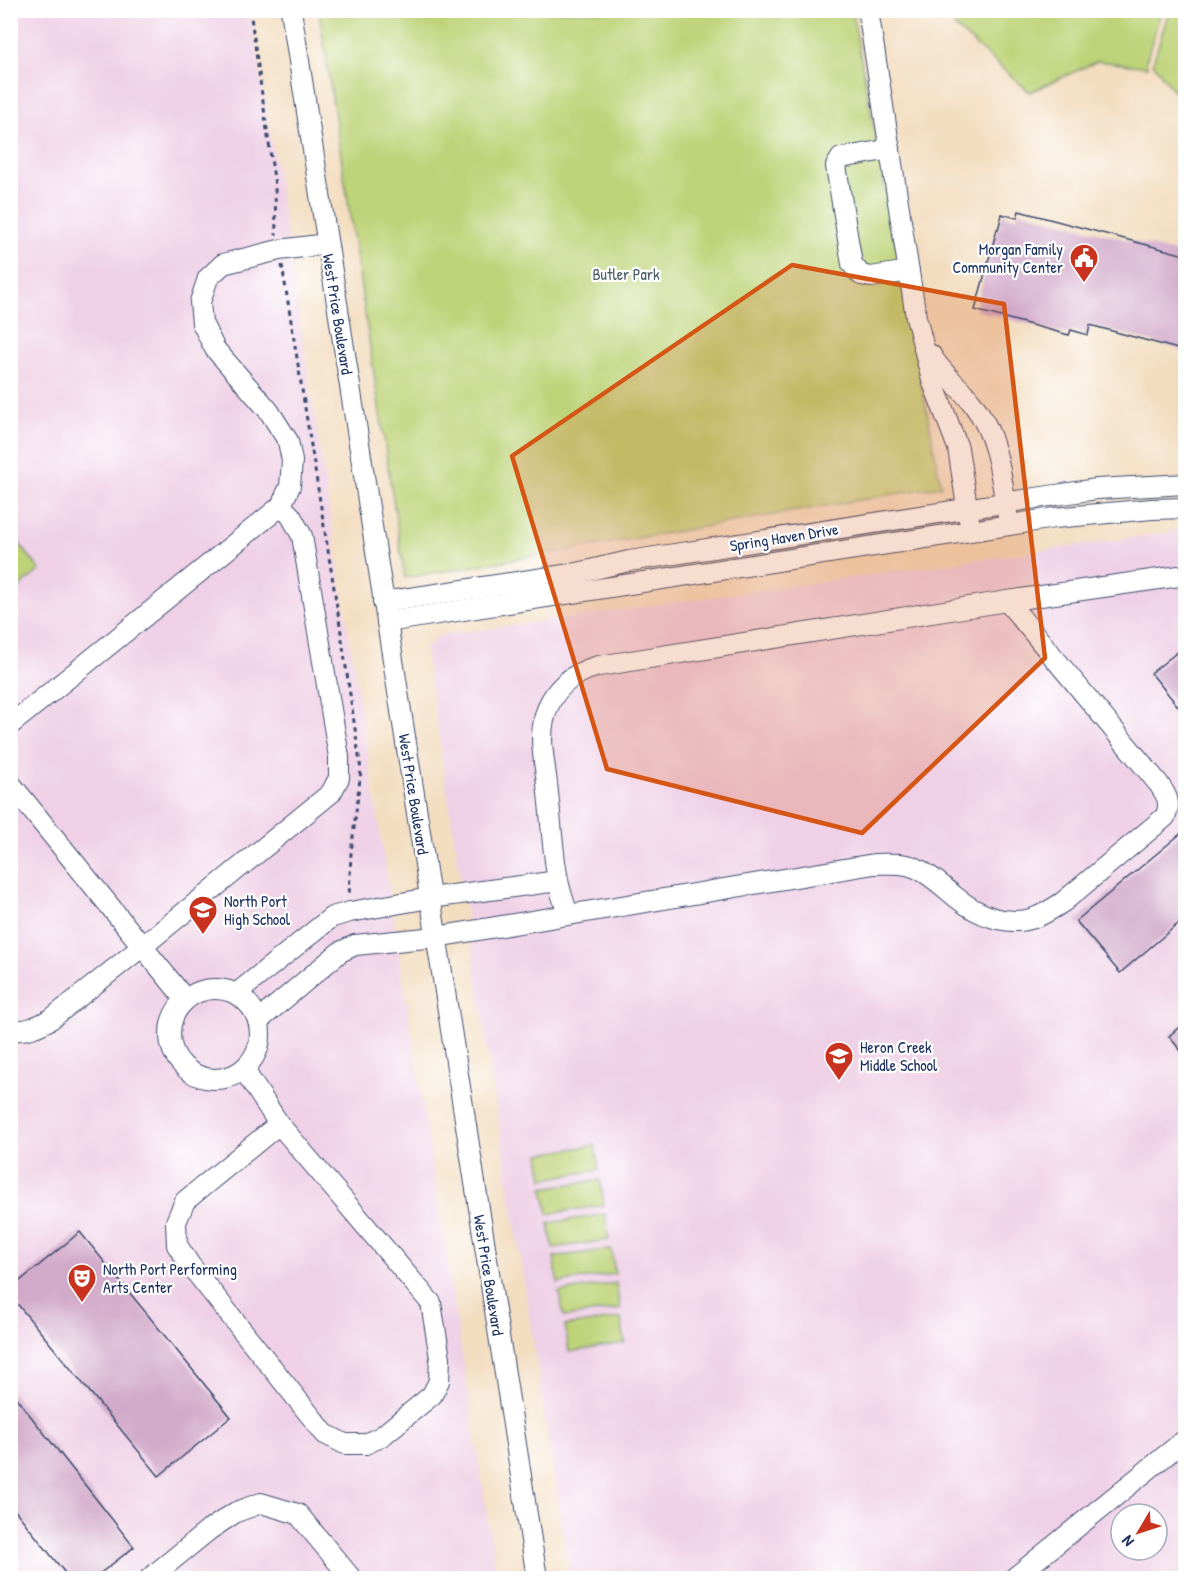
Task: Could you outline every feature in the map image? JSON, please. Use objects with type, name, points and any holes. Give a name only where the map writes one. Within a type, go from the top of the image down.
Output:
[{"type":"street","name":"West Price Boulevard","points":[[291,10],[537,1578]]},
{"type":"street","points":[[868,10],[916,317],[932,380],[958,448],[971,531]]},
{"type":"street","points":[[890,149],[841,158],[836,166],[852,264],[861,275],[871,277],[909,271]]},
{"type":"street","points":[[10,725],[281,506],[290,486],[292,461],[288,441],[269,411],[215,349],[202,323],[200,302],[208,278],[223,264],[279,250],[327,244]]},
{"type":"street","points":[[923,343],[937,365],[973,404],[985,424],[995,450],[1009,525]]},
{"type":"street","name":"Spring Haven Drive","points":[[383,602],[577,573],[640,559],[1005,502],[1097,489],[1185,484]]},
{"type":"street","points":[[10,1029],[35,1028],[51,1019],[331,793],[339,778],[339,757],[302,536],[291,516],[281,506]]},
{"type":"street","name":"Spring Haven Drive","points":[[387,622],[1009,525],[1099,513],[1152,508],[1185,508]]},
{"type":"street","points":[[568,915],[558,881],[542,732],[549,705],[563,684],[573,676],[586,669],[599,666],[1185,575]]},
{"type":"street","points":[[258,1021],[340,952],[354,945],[436,937],[874,864],[900,864],[915,868],[984,916],[1016,921],[1034,918],[1049,911],[1165,817],[1169,809],[1169,802],[1158,783],[1007,601]]},
{"type":"street","points":[[10,783],[185,999]]},
{"type":"street","points":[[236,994],[332,917],[430,898],[558,881]]},
{"type":"street","points":[[320,927],[340,952]]},
{"type":"street","points":[[219,989],[236,994],[250,1005],[258,1021],[260,1039],[255,1056],[244,1070],[228,1078],[211,1080],[193,1075],[180,1063],[171,1048],[169,1030],[174,1013],[185,999],[201,991],[219,989]]},
{"type":"street","points":[[244,1070],[279,1124],[431,1303],[440,1359],[439,1381],[432,1395],[382,1436],[366,1444],[345,1444],[325,1434],[190,1265],[177,1245],[176,1222],[185,1201],[279,1124]]},
{"type":"street","points":[[1014,1578],[1185,1439]]},
{"type":"street","points":[[150,1578],[209,1530],[236,1512],[261,1503],[298,1514],[351,1578]]},
{"type":"path","points":[[250,10],[275,186],[275,230],[339,620],[361,770],[351,853],[348,896],[350,912]]},
{"type":"highlighted area","points":[[792,265],[1004,304],[1045,658],[862,833],[607,769],[512,456]]},
{"type":"shaded area","name":"North Port High School","points":[[11,11],[251,11],[497,1578],[11,1578]]},
{"type":"shaded area","name":"Heron Creek Middle School","points":[[1185,530],[1185,1578],[570,1578],[425,649],[438,636]]},
{"type":"green space","points":[[951,10],[1161,11],[1146,61],[1147,67],[1098,61],[1030,92],[955,27]]},
{"type":"green space","name":"Butler Park","points":[[319,11],[852,11],[941,486],[405,578]]},
{"type":"green space","points":[[1169,11],[1185,11],[1185,106],[1153,63]]},
{"type":"green space","points":[[11,533],[40,570],[10,594]]},
{"type":"green space","points":[[595,1145],[599,1170],[543,1179],[539,1154]]},
{"type":"green space","points":[[600,1180],[604,1205],[548,1214],[543,1188]]},
{"type":"green space","points":[[605,1214],[609,1240],[553,1248],[549,1223]]},
{"type":"green space","points":[[611,1249],[615,1274],[558,1283],[554,1257]]},
{"type":"green space","points":[[616,1283],[620,1309],[564,1317],[559,1292]]},
{"type":"green space","points":[[621,1318],[625,1343],[569,1352],[565,1326]]},
{"type":"building","name":"Morgan Family Community Center","points":[[1019,211],[1185,255],[1185,351],[1090,325],[1088,335],[1071,330],[1069,335],[975,310],[1002,214],[1017,218]]},
{"type":"building","points":[[1185,646],[1185,715],[1151,673]]},
{"type":"building","points":[[1185,830],[1185,918],[1120,973],[1076,921]]},
{"type":"building","points":[[1185,1022],[1185,1056],[1169,1036]]},
{"type":"building","points":[[80,1232],[231,1417],[159,1476],[10,1295],[10,1289]]},
{"type":"building","points":[[10,1390],[134,1547],[94,1578],[69,1578],[10,1504]]},
{"type":"place","name":"Morgan Family Community Center","points":[[1084,284]]},
{"type":"place","name":"North Port High School","points":[[203,936]]},
{"type":"place","name":"Heron Creek Middle School","points":[[839,1082]]},
{"type":"place","name":"North Port Performing Arts Center","points":[[82,1304]]}]
